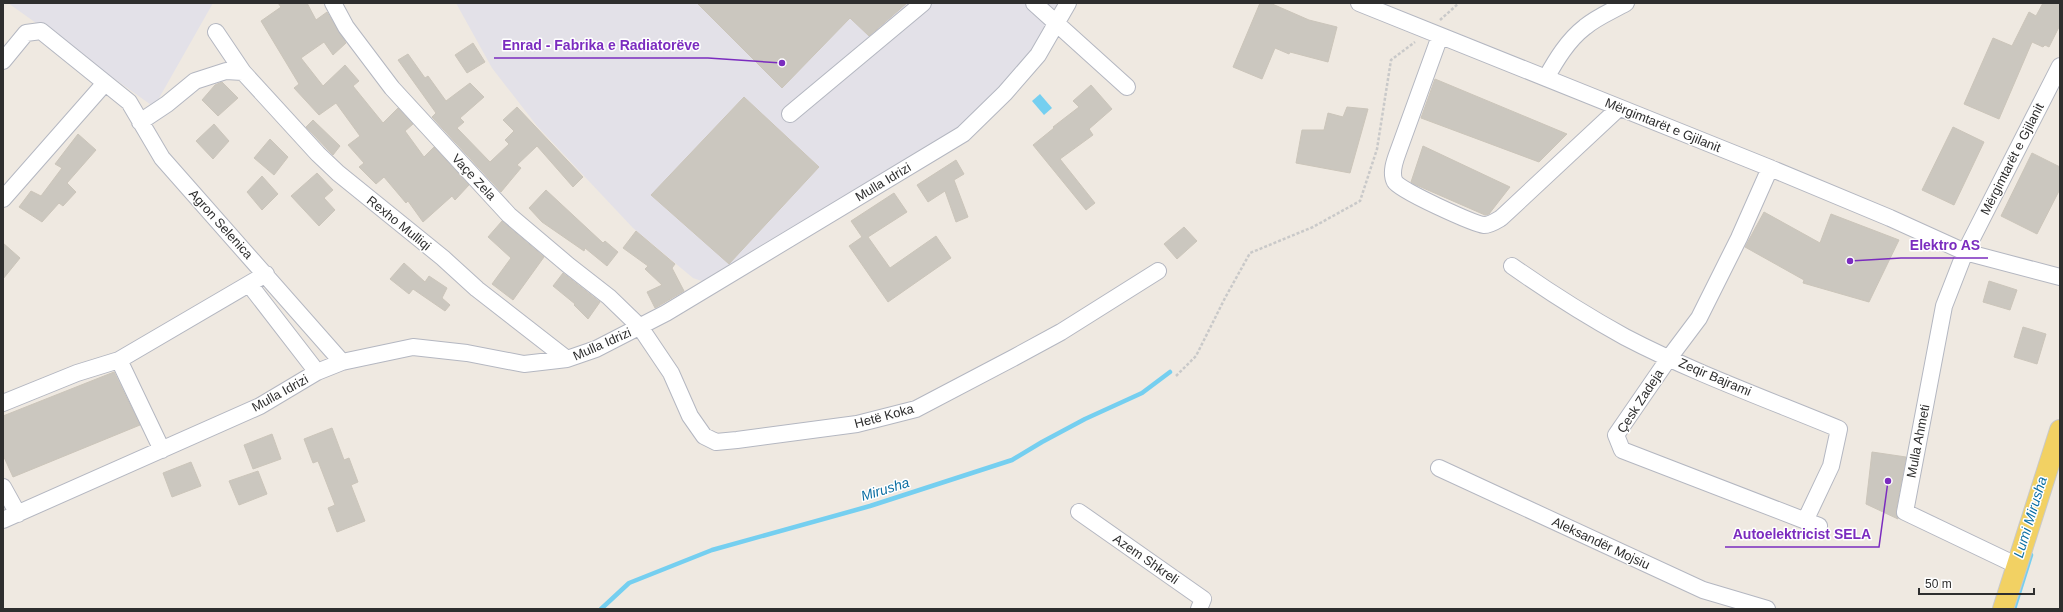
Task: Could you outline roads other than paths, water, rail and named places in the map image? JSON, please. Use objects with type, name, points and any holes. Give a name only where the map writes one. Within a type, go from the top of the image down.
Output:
[{"type":"main road","points":[[2003,609],[2060,430]]},
{"type":"street","name":"Vaçe Zela","points":[[333,3],[346,27],[392,88],[509,215],[568,265],[609,297],[640,327]]},
{"type":"street","points":[[790,114],[923,3]]},
{"type":"street","points":[[1034,3],[1128,87]]},
{"type":"street","name":"Mulla Idrizi","points":[[8,515],[162,450],[260,406],[317,372],[342,362],[413,347],[467,352],[524,364],[567,359],[596,349],[640,327],[963,134],[1005,93],[1033,60],[1068,3]]},
{"type":"street","name":"Mërgimtarët e Gjilanit","points":[[1358,3],[1770,168],[1890,218],[1965,252],[2060,277]]},
{"type":"street","points":[[1546,78],[1555,61],[1569,42],[1585,26],[1626,3]]},
{"type":"street","name":"Agron Selenica","points":[[3,61],[26,33],[41,31],[129,102],[162,158],[266,274],[342,362]]},
{"type":"street","name":"Rexho Mulliqi","points":[[216,32],[243,72],[318,154],[338,173],[442,258],[477,289],[567,359]]},
{"type":"street","points":[[1434,33],[1397,156],[1393,173],[1394,179],[1400,187],[1412,194],[1473,221],[1487,224],[1501,218],[1620,108]]},
{"type":"street","name":"Mërgimtarët e Gjilanit","points":[[1965,252],[2060,66]]},
{"type":"street","points":[[140,122],[167,104],[195,81],[226,71],[243,72]]},
{"type":"street","points":[[3,199],[105,83]]},
{"type":"street","name":"Çesk Zadeja","points":[[1770,168],[1739,238],[1698,318],[1616,435],[1622,450],[1812,524]]},
{"type":"street","name":"Mulla Ahmeti","points":[[1965,252],[1944,306],[1905,512],[2016,565]]},
{"type":"street","name":"Zeqir Bajrami","points":[[1512,266],[1561,301],[1626,337],[1669,358],[1839,429],[1831,466],[1812,524]]},
{"type":"street","name":"Hetë Koka","points":[[640,327],[671,374],[690,416],[704,436],[716,442],[737,440],[857,424],[916,409],[1061,332],[1158,271]]},
{"type":"street","points":[[3,403],[77,373],[119,360],[266,274]]},
{"type":"street","points":[[249,284],[317,372]]},
{"type":"street","points":[[119,360],[162,450]]},
{"type":"street","name":"Aleksandër Mojsiu","points":[[1440,468],[1703,590],[1767,609]]},
{"type":"street","points":[[3,487],[8,515]]},
{"type":"street","name":"Azem Shkreli","points":[[1079,512],[1203,599],[1199,609]]},
{"type":"water","points":[[1040,94],[1052,108],[1044,115],[1032,101]]},
{"type":"waterway","name":"Mirusha","points":[[601,609],[629,583],[712,550],[870,506],[1012,460],[1085,419],[1142,393],[1170,372]]},
{"type":"waterway","name":"Lumi Mirusha","points":[[2014,609],[2031,555]]},
{"type":"place","name":"Enrad - Fabrika e Radiatorëve","points":[[782,63]]},
{"type":"place","name":"Elektro AS","points":[[1850,261]]},
{"type":"place","name":"Autoelektricist SELA","points":[[1888,481]]}]
